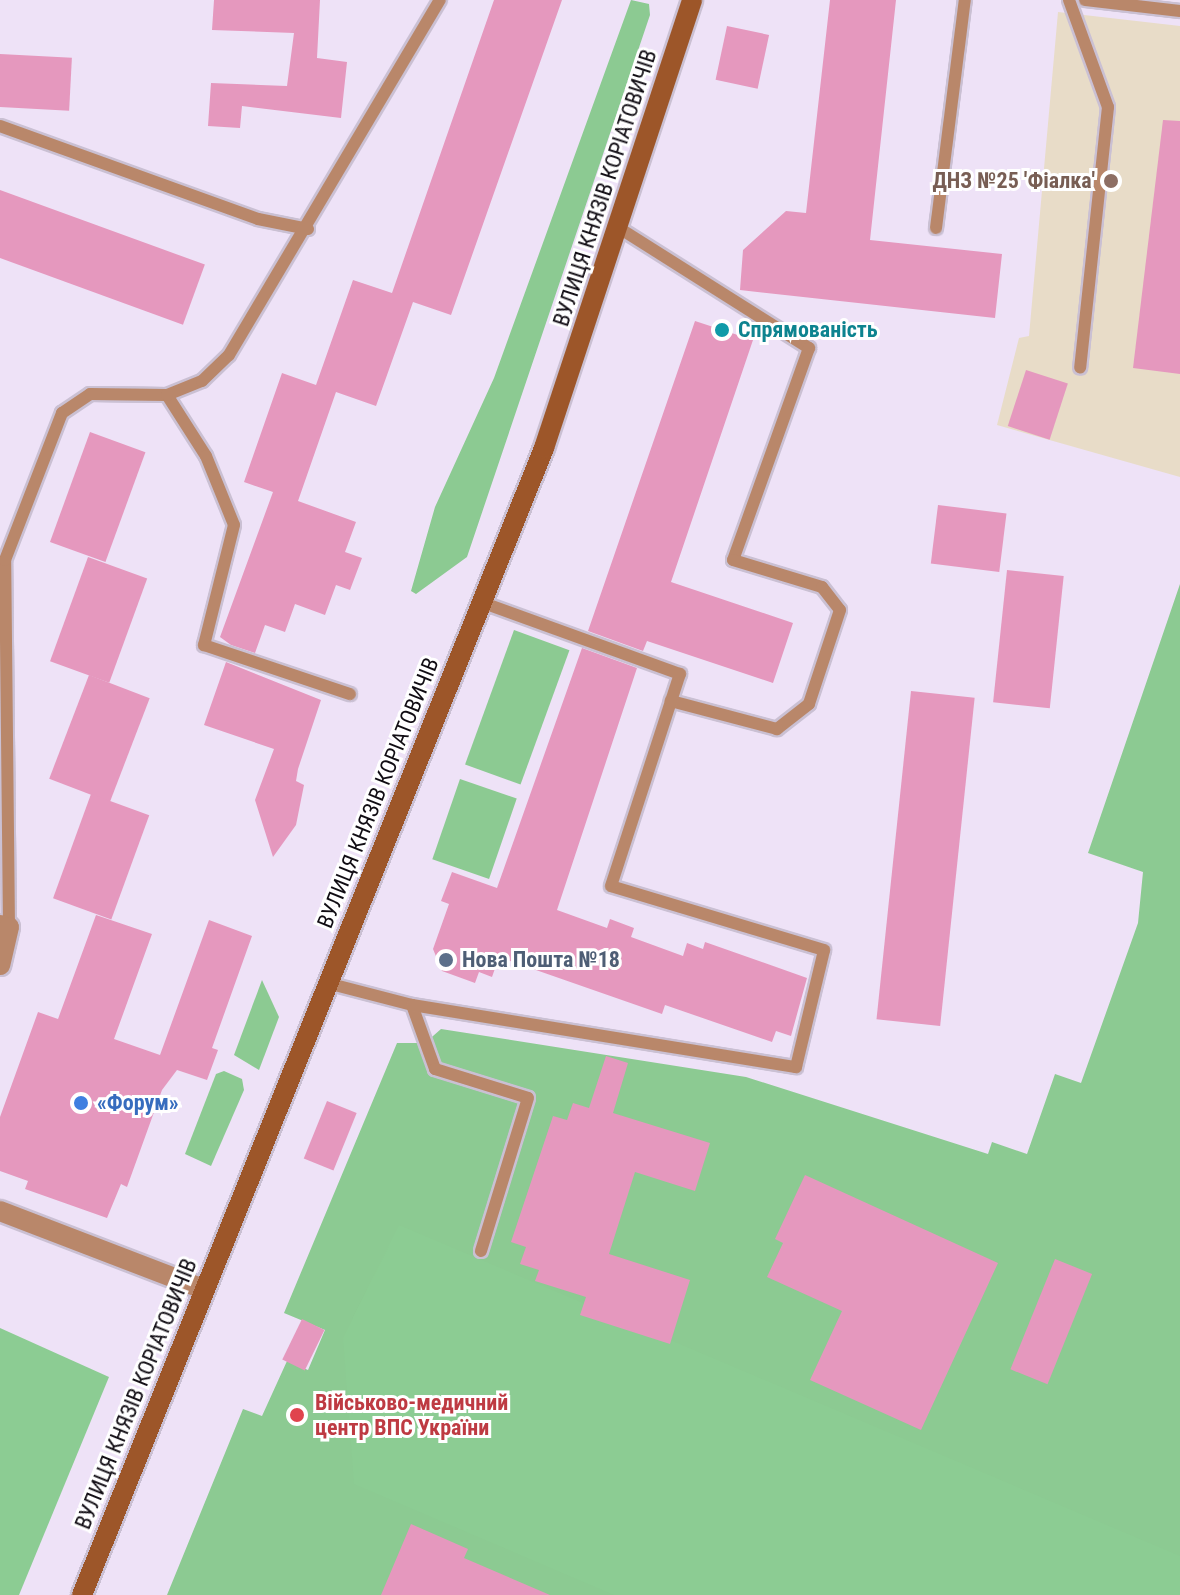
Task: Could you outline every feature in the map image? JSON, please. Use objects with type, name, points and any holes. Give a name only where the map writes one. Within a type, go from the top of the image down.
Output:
[{"type":"main road","name":"ВУЛИЦЯ КНЯЗІВ КОРІАТОВИЧІВ","points":[[82,1595],[544,448],[692,0]]},
{"type":"street","points":[[0,965],[4,926]]},
{"type":"street","points":[[0,1211],[203,1289]]},
{"type":"lane","points":[[4,926],[3,559],[62,413],[73,401],[90,394],[167,395],[202,381],[229,355],[308,229],[440,0]]},
{"type":"lane","points":[[936,228],[965,0]]},
{"type":"lane","points":[[1069,0],[1108,107],[1080,368]]},
{"type":"lane","points":[[1085,0],[1180,11]]},
{"type":"lane","points":[[0,126],[258,219],[308,229]]},
{"type":"lane","points":[[619,228],[809,348],[733,560],[822,587],[840,610],[809,704],[777,729],[671,701]]},
{"type":"lane","points":[[167,395],[206,456],[234,525],[204,645],[350,694]]},
{"type":"lane","points":[[327,983],[412,1005],[796,1067],[824,950],[611,886],[680,674],[481,602]]},
{"type":"lane","points":[[412,1005],[435,1069],[528,1098],[481,1251]]},
{"type":"shaded area","name":"ДНЗ №25 'Фіалка'","points":[[1058,12],[1180,26],[1180,477],[997,425],[1019,338],[1029,336]]},
{"type":"green space","points":[[631,0],[649,4],[650,15],[467,557],[416,594],[411,591],[435,507],[494,378]]},
{"type":"green space","points":[[1180,584],[1180,1595],[167,1595],[243,1409],[262,1416],[287,1361],[308,1370],[325,1330],[284,1313],[397,1043],[425,1043],[441,1029],[746,1077],[988,1154],[992,1142],[1027,1154],[1055,1074],[1081,1083],[1138,923],[1143,872],[1088,853]]},
{"type":"green space","points":[[514,630],[569,650],[521,785],[465,764]]},
{"type":"green space","points":[[460,779],[517,799],[489,879],[432,859]]},
{"type":"green space","points":[[262,980],[279,1017],[259,1070],[234,1055]]},
{"type":"green space","points":[[224,1071],[242,1079],[244,1090],[211,1166],[185,1154],[216,1074]]},
{"type":"green space","points":[[399,1225],[1180,1556],[1180,1595],[614,1595],[354,1484],[343,1338]]},
{"type":"green space","points":[[0,1328],[109,1377],[19,1595],[0,1595]]},
{"type":"building","points":[[214,0],[320,0],[317,58],[347,62],[341,118],[242,106],[240,128],[208,126],[211,83],[287,86],[294,33],[212,30]]},
{"type":"building","points":[[494,0],[562,0],[451,315],[413,302],[376,406],[336,392],[298,501],[356,522],[345,552],[362,558],[350,590],[336,585],[325,615],[295,604],[285,632],[265,625],[255,653],[231,645],[220,637],[273,492],[244,482],[282,373],[316,385],[353,280],[392,293]]},
{"type":"building","points":[[830,0],[896,0],[870,240],[1002,254],[995,318],[740,290],[743,250],[786,211],[806,213]]},
{"type":"building","points":[[727,26],[769,35],[758,89],[716,80]]},
{"type":"building","points":[[0,54],[72,58],[69,111],[0,107]]},
{"type":"building","points":[[1163,120],[1180,121],[1180,374],[1133,368]]},
{"type":"building","points":[[0,190],[205,265],[183,325],[0,258]]},
{"type":"building","points":[[695,321],[753,340],[671,582],[793,623],[773,683],[647,641],[643,651],[588,631]]},
{"type":"building","points":[[1026,370],[1068,384],[1050,440],[1008,426]]},
{"type":"building","points":[[90,432],[145,452],[105,562],[50,542]]},
{"type":"building","points":[[938,505],[1006,513],[999,572],[931,564]]},
{"type":"building","points":[[88,557],[147,579],[109,683],[50,661]]},
{"type":"building","points":[[1007,570],[1064,576],[1050,708],[993,702]]},
{"type":"building","points":[[582,648],[637,668],[557,910],[607,928],[610,919],[634,928],[631,937],[683,956],[687,943],[703,949],[705,942],[807,978],[791,1036],[776,1031],[772,1042],[665,1005],[662,1014],[499,957],[492,977],[479,972],[475,983],[442,971],[433,949],[449,904],[441,901],[452,872],[497,888]]},
{"type":"building","points":[[226,662],[321,700],[298,769],[296,781],[304,785],[296,825],[273,857],[255,800],[274,749],[204,725]]},
{"type":"building","points":[[89,675],[150,698],[110,802],[49,779]]},
{"type":"building","points":[[911,691],[975,698],[940,1026],[877,1019]]},
{"type":"building","points":[[91,794],[149,815],[111,920],[53,898]]},
{"type":"building","points":[[96,915],[152,934],[114,1039],[160,1055],[209,920],[252,936],[212,1048],[218,1050],[207,1080],[177,1070],[162,1090],[127,1187],[121,1184],[107,1218],[25,1189],[28,1181],[0,1171],[0,1117],[38,1012],[58,1019]]},
{"type":"building","points":[[606,1056],[628,1063],[613,1113],[710,1143],[695,1191],[635,1172],[609,1254],[690,1280],[670,1344],[580,1315],[586,1297],[535,1281],[539,1270],[520,1264],[526,1247],[511,1242],[553,1116],[567,1120],[573,1103],[589,1108]]},
{"type":"building","points":[[327,1101],[357,1113],[333,1170],[304,1158]]},
{"type":"building","points":[[805,1175],[998,1263],[921,1430],[810,1380],[842,1311],[767,1277],[783,1243],[775,1239]]},
{"type":"building","points":[[1055,1259],[1092,1274],[1048,1384],[1010,1369]]},
{"type":"building","points":[[302,1319],[324,1330],[305,1370],[282,1359]]},
{"type":"building","points":[[411,1524],[468,1549],[464,1558],[550,1595],[381,1595]]},
{"type":"place","name":"ДНЗ №25 'Фіалка'","points":[[1111,181]]},
{"type":"place","name":"Спрямованість","points":[[722,330]]},
{"type":"place","name":"Нова Пошта №18","points":[[446,960]]},
{"type":"place","name":"«Форум»","points":[[81,1103]]},
{"type":"place","name":"Військово-медичний центр ВПС України","points":[[297,1415]]}]
